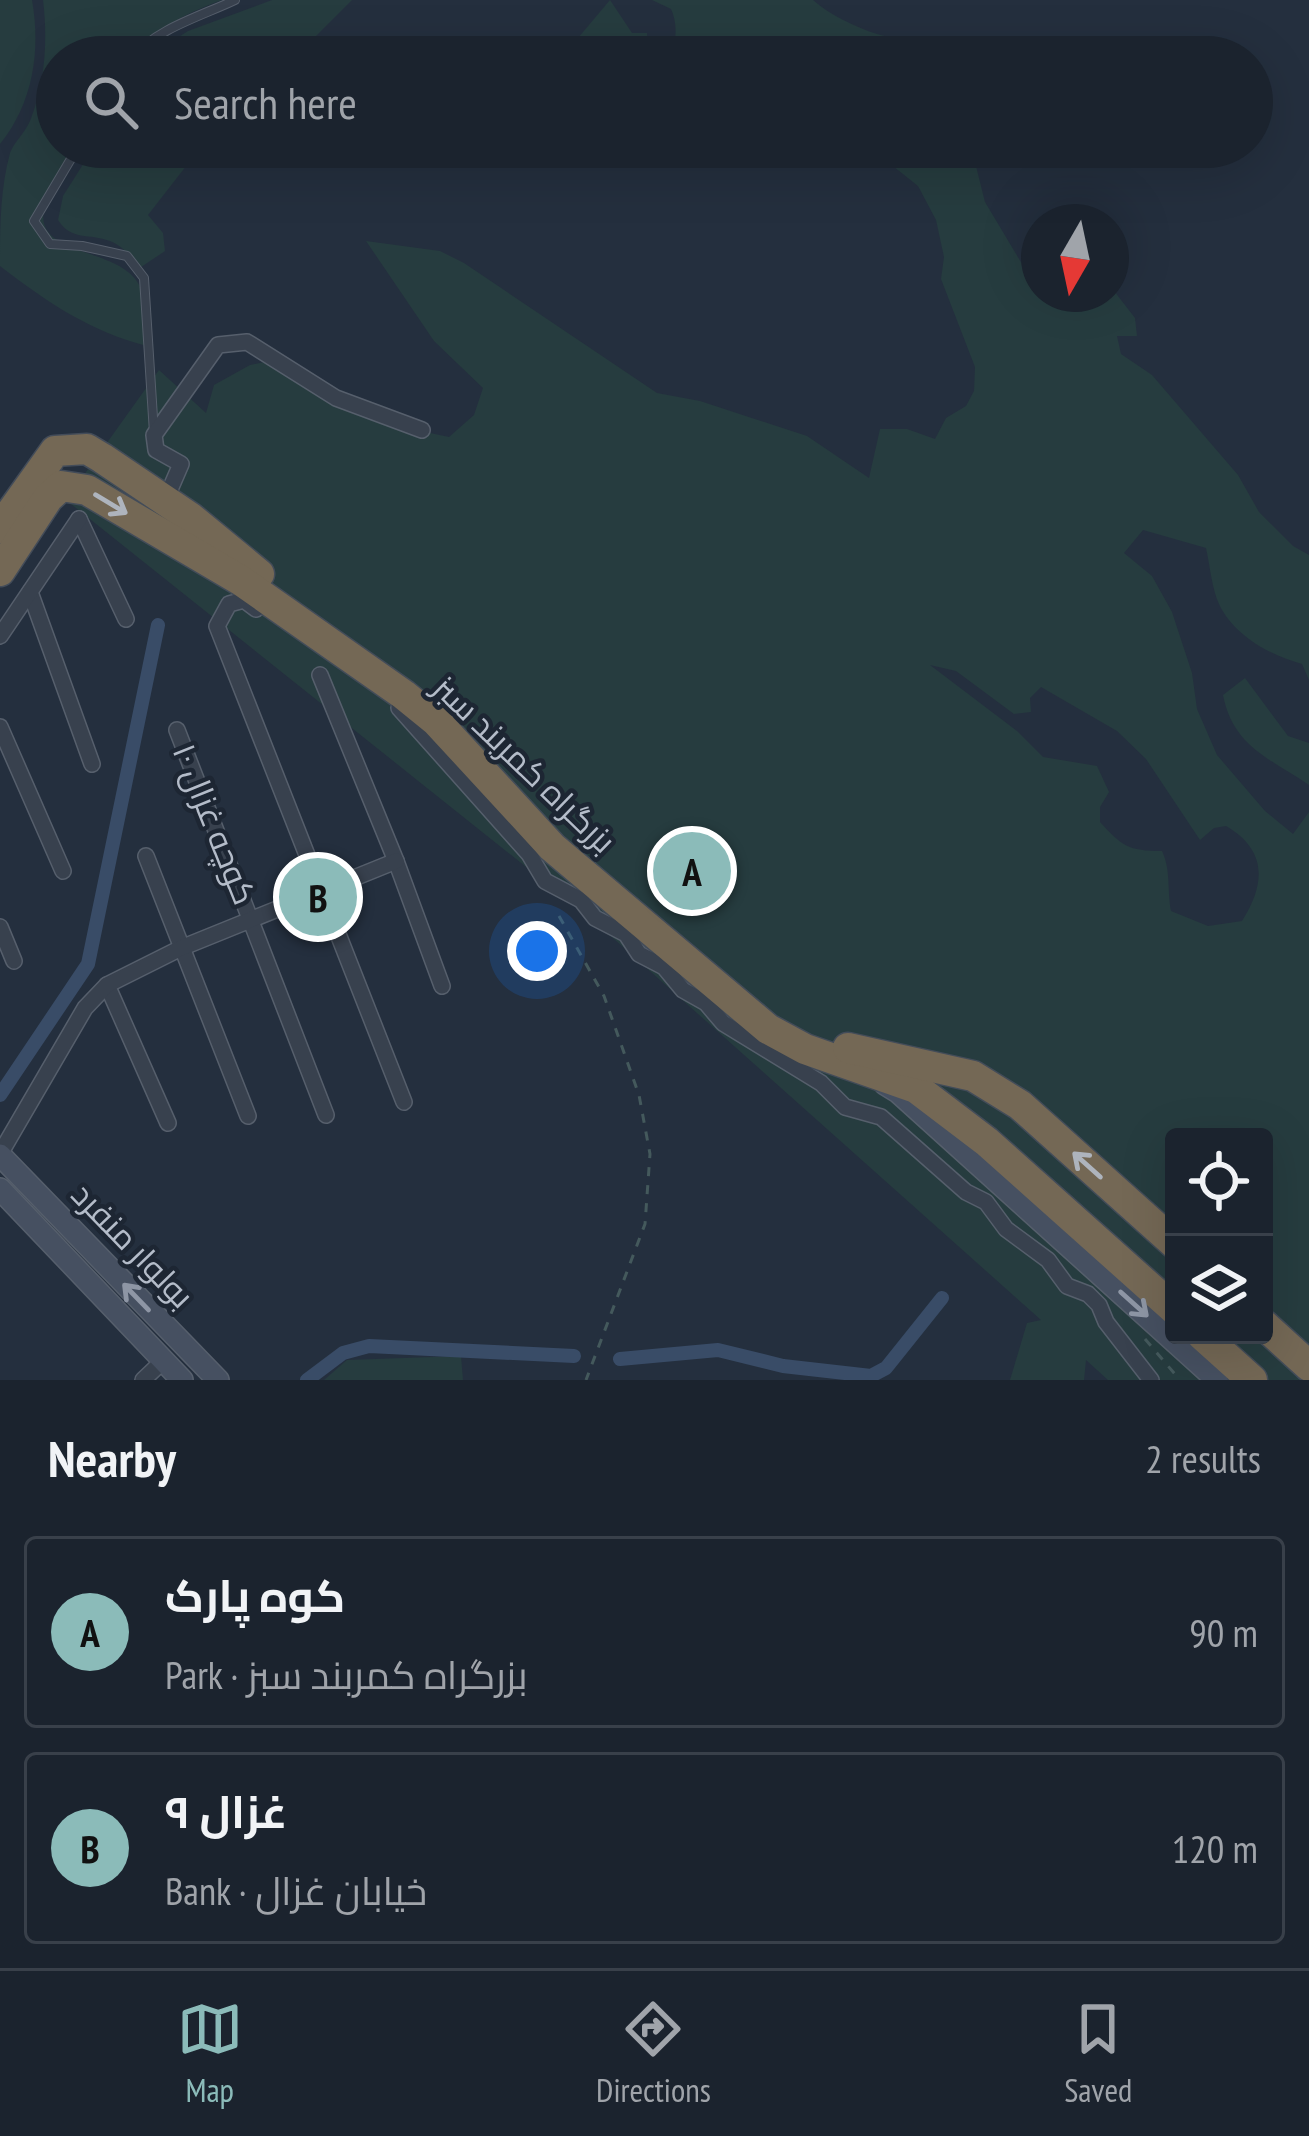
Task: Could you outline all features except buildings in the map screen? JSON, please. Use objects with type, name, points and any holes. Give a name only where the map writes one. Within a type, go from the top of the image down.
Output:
[{"type":"highway","name":"بزرگراه کمربند سبز","points":[[0,528],[55,452],[87,449],[263,595],[436,722],[552,847],[768,1029],[805,1049],[916,1088],[987,1142],[1165,1301]]},
{"type":"highway","name":"بزرگراه کمربند سبز","points":[[0,571],[48,498],[62,486],[176,520],[430,696],[561,835],[779,1017],[813,1037],[973,1076],[1020,1105],[1166,1236]]},
{"type":"highway","points":[[987,1142],[985,1122],[990,1112],[1009,1103],[1020,1105]]},
{"type":"highway","points":[[1273,1333],[1309,1366]]},
{"type":"highway","points":[[1212,1344],[1252,1380]]},
{"type":"street","points":[[176,520],[182,464],[155,450],[154,435],[218,345],[247,342],[336,398],[422,430]]},
{"type":"street","points":[[0,636],[79,519],[126,620]]},
{"type":"street","points":[[30,592],[92,764]]},
{"type":"street","points":[[404,1102],[217,626],[229,604],[244,600],[404,712],[529,854],[545,881],[566,890],[595,918],[626,934],[639,954],[664,967],[682,990],[706,1003],[723,1023],[820,1083],[844,1106],[881,1117],[966,1192],[986,1202],[1006,1229],[1048,1260],[1067,1286],[1100,1305],[1106,1322],[1151,1380]]},
{"type":"street","points":[[320,675],[442,986]]},
{"type":"street","points":[[0,727],[63,871]]},
{"type":"street","name":"کوچه غزال ۱۰","points":[[177,730],[326,1115]]},
{"type":"street","points":[[146,856],[248,1116]]},
{"type":"street","points":[[0,1154],[85,1008],[107,985],[181,948],[396,861]]},
{"type":"street","points":[[0,927],[14,961]]},
{"type":"street","points":[[107,985],[168,1124]]},
{"type":"street","points":[[853,1066],[898,1092],[1217,1380]]},
{"type":"street","name":"بولوار منفرد","points":[[0,1154],[218,1380]]},
{"type":"street","name":"بولوار منفرد","points":[[0,1189],[182,1380]]},
{"type":"street","points":[[143,1380],[181,1343]]},
{"type":"lane","points":[[162,36],[235,0]]},
{"type":"lane","points":[[66,168],[34,221],[50,244],[127,256],[144,278],[154,435]]},
{"type":"path","points":[[559,916],[604,996],[639,1095],[650,1154],[646,1224],[586,1380]]},
{"type":"green space","points":[[0,0],[32,0],[35,57],[27,94],[0,144]]},
{"type":"green space","points":[[43,0],[222,0],[153,36],[45,36]]},
{"type":"green space","points":[[272,0],[352,0],[316,36],[180,36]]},
{"type":"green space","points":[[610,0],[632,33],[647,33],[647,36],[580,36]]},
{"type":"green space","points":[[652,0],[813,0],[835,16],[884,36],[675,36],[671,9]]},
{"type":"green space","points":[[36,103],[36,168],[64,168],[45,206],[44,223],[64,244],[132,275],[143,295],[147,346],[69,314],[0,266],[7,167]]},
{"type":"green space","points":[[81,168],[185,168],[148,215],[163,233],[165,251],[141,267],[115,243],[63,227],[58,220],[63,196]]},
{"type":"green space","points":[[895,168],[976,168],[985,202],[1021,262],[1021,312],[1129,310],[1137,336],[1117,336],[1121,354],[1152,375],[1238,475],[1259,512],[1293,546],[1309,555],[1309,680],[1302,664],[1254,643],[1225,615],[1206,548],[1143,530],[1124,553],[1152,576],[1172,612],[1192,673],[1197,709],[1217,755],[1265,811],[1293,834],[1309,812],[1309,1380],[1108,1380],[1086,1360],[1084,1380],[1010,1380],[1027,1323],[1041,1320],[595,922],[66,500],[159,370],[206,413],[214,385],[250,365],[278,359],[388,424],[449,437],[474,415],[483,388],[434,341],[366,241],[440,251],[657,393],[700,401],[807,436],[869,478],[880,429],[907,429],[935,439],[946,418],[966,406],[974,391],[975,367],[941,279],[944,257],[936,220],[918,186]],"holes":[[[930,665],[956,671],[1014,714],[1031,712],[1030,698],[1041,687],[1117,731],[1146,759],[1200,840],[1214,828],[1226,826],[1239,835],[1258,868],[1255,894],[1242,921],[1208,926],[1171,911],[1162,851],[1126,846],[1100,822],[1100,807],[1109,792],[1097,766],[1043,757],[1017,731]]]},
{"type":"green space","points":[[1245,678],[1288,736],[1309,743],[1309,785],[1255,750],[1235,727],[1223,695]]},
{"type":"green space","points":[[461,1356],[463,1380],[324,1380],[347,1360]]},
{"type":"waterway","points":[[0,1095],[88,964],[158,625]]},
{"type":"waterway","points":[[620,1359],[718,1350],[783,1366],[871,1376],[886,1368],[942,1298]]},
{"type":"waterway","points":[[307,1380],[343,1353],[369,1346],[574,1356]]},
{"type":"place","name":"کوه پارک","points":[[692,871]]},
{"type":"place","name":"غزال ۹","points":[[318,897]]}]
